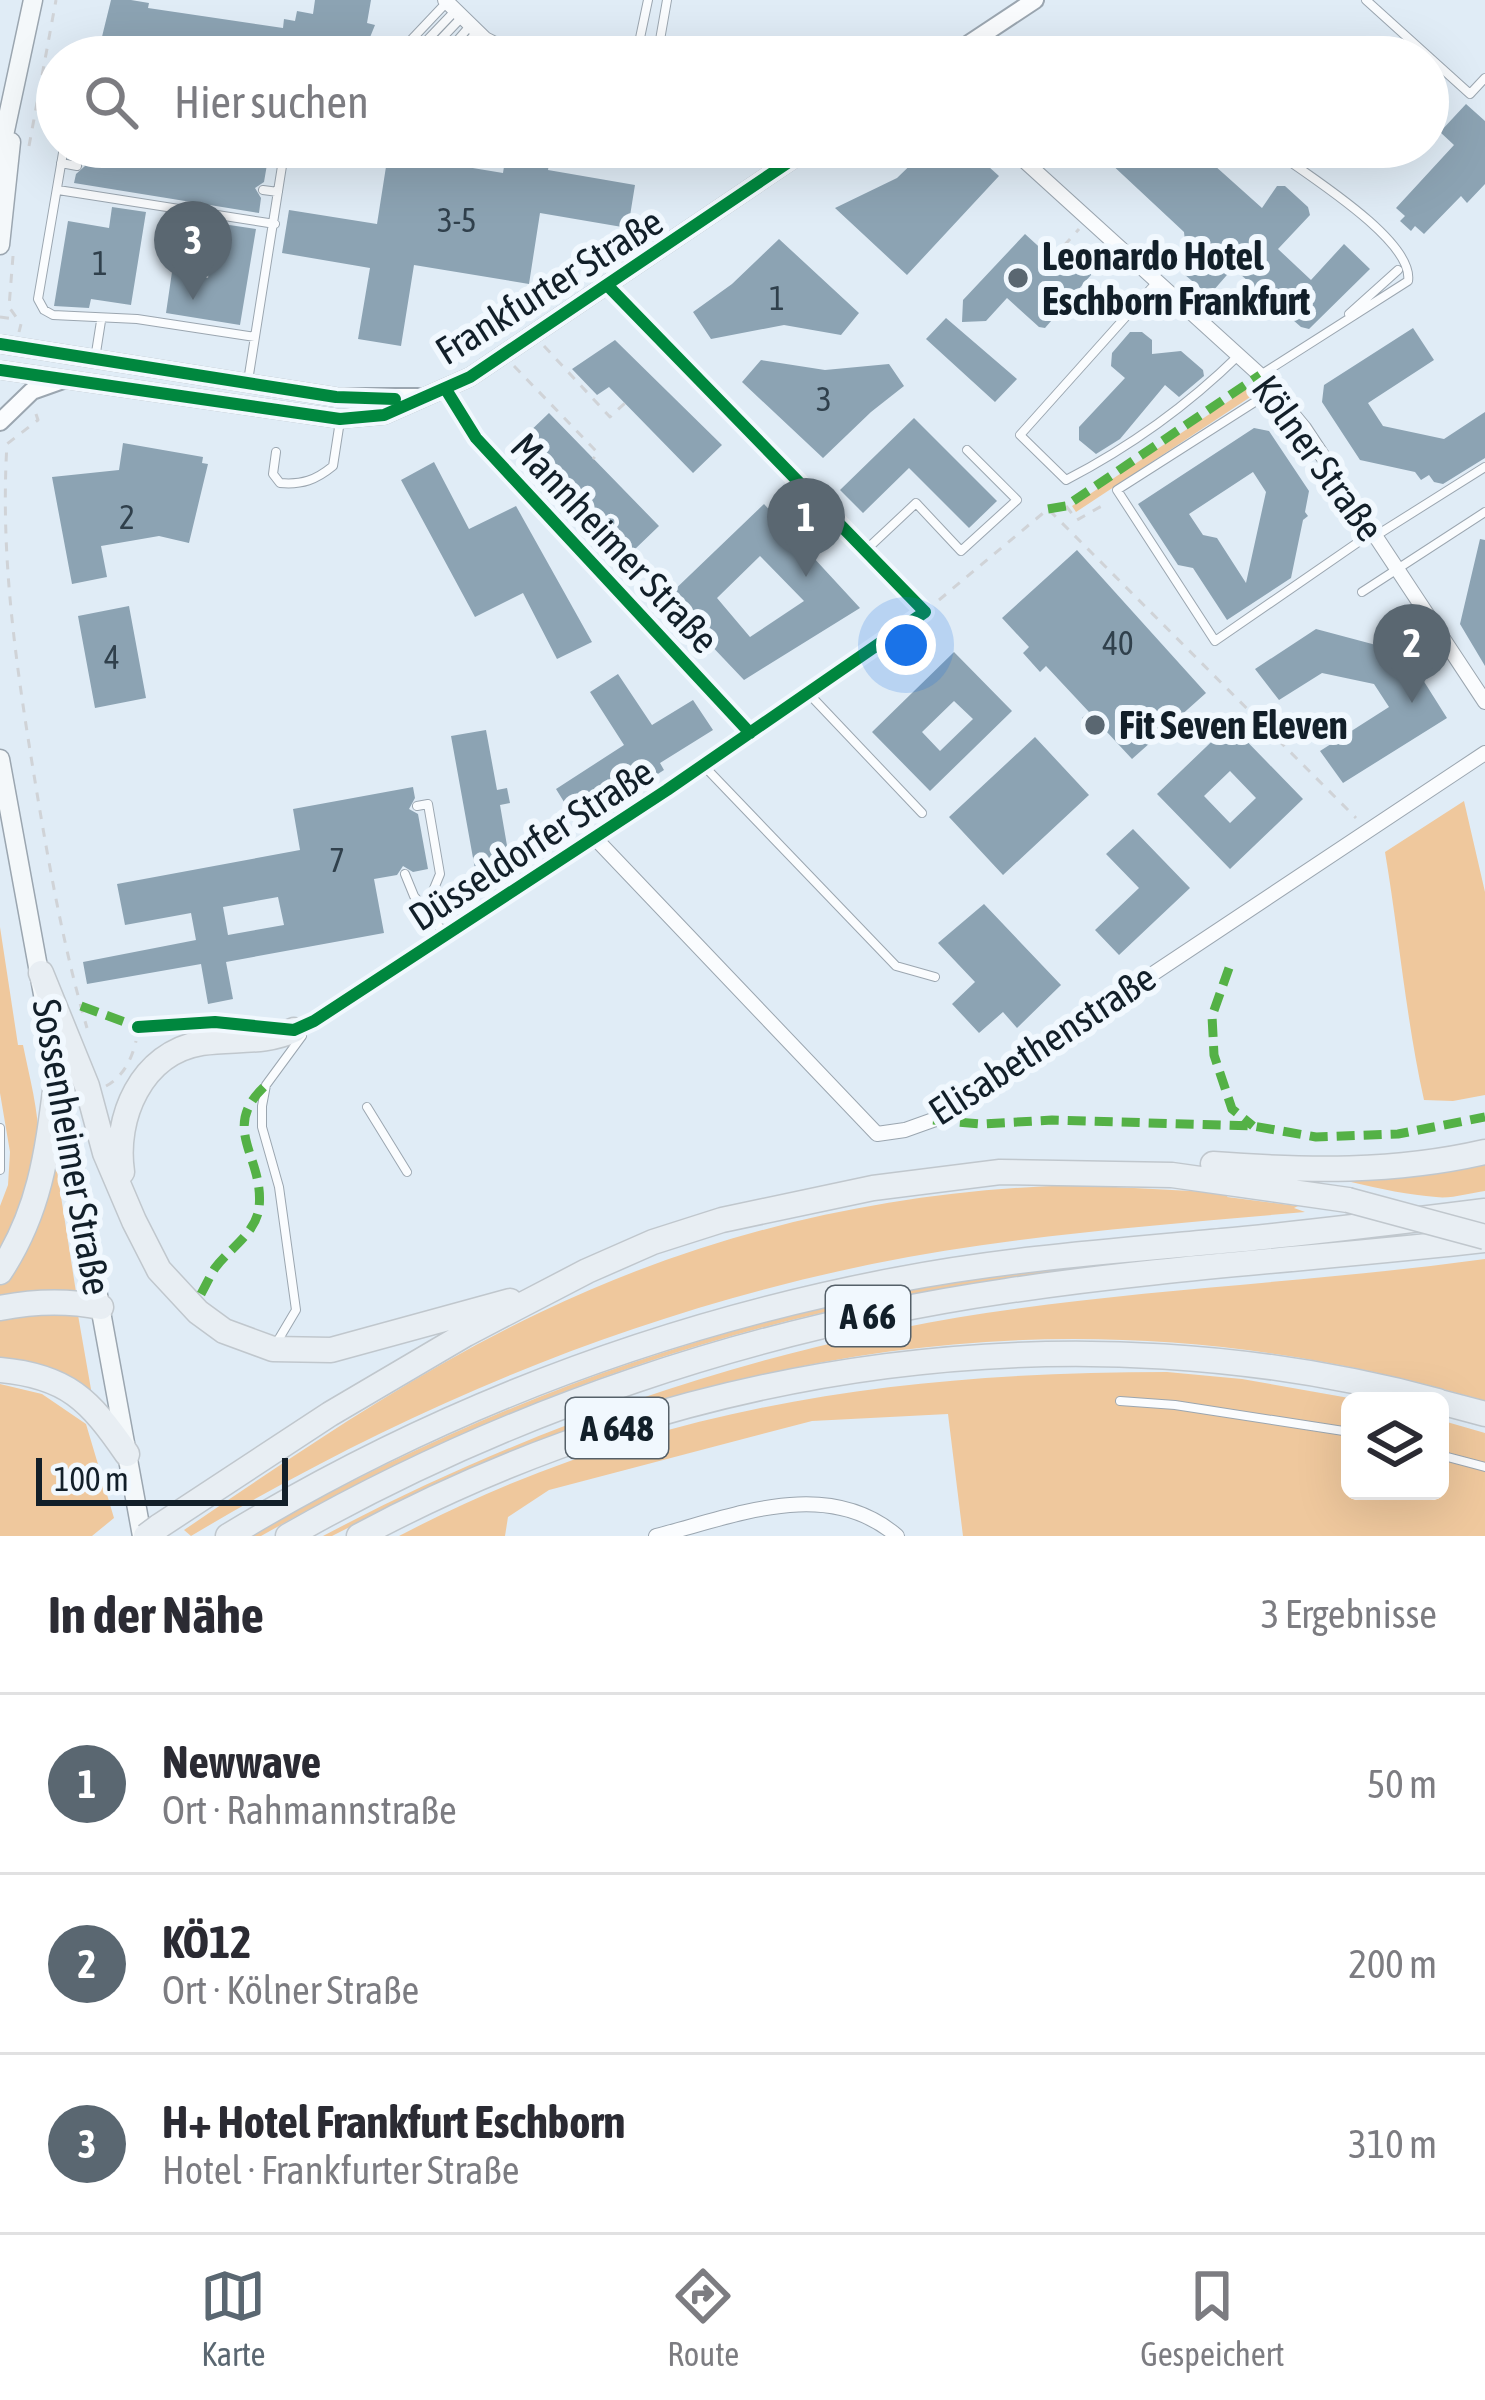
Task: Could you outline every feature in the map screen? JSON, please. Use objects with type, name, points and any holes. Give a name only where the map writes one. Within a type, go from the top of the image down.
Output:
[{"type":"highway","points":[[40,973],[86,1086],[105,1153],[159,1270],[198,1312],[224,1331],[273,1348],[331,1350],[466,1310],[542,1295]]},
{"type":"highway","points":[[159,1270],[122,1175],[121,1135],[128,1103],[144,1079],[182,1049],[200,1043],[275,1039],[304,1026]]},
{"type":"highway","points":[[0,1272],[23,1237],[37,1200],[58,1068]]},
{"type":"highway","points":[[1000,1172],[1114,1158],[1306,1171],[1366,1170],[1485,1152]]},
{"type":"highway","name":"A 66","points":[[149,1533],[401,1370],[653,1242],[722,1220],[873,1188],[1000,1172],[1172,1175],[1348,1200],[1485,1239]]},
{"type":"highway","name":"A 66","points":[[228,1536],[363,1460],[449,1420],[633,1347],[726,1319],[901,1279],[1005,1264],[1485,1211]]},
{"type":"highway","name":"A 66","points":[[288,1536],[377,1487],[551,1411],[648,1376],[839,1322],[1008,1290],[1485,1239]]},
{"type":"highway","points":[[0,1308],[35,1301],[101,1307]]},
{"type":"highway","name":"A 648","points":[[359,1536],[466,1485],[660,1414],[746,1390],[890,1366],[1034,1353],[1212,1358],[1401,1392]]},
{"type":"highway","points":[[0,1370],[46,1378],[72,1390],[102,1418],[127,1454]]},
{"type":"highway","name":"A 648","points":[[1449,1404],[1485,1414]]},
{"type":"main road","points":[[0,154],[33,0]]},
{"type":"main road","points":[[7,246],[16,90]]},
{"type":"main road","name":"Sossenheimer Straße","points":[[0,759],[127,1454],[149,1533]]},
{"type":"street","points":[[980,36],[1030,2]]},
{"type":"street","points":[[458,16],[484,36]]},
{"type":"street","name":"Frankfurter Straße","points":[[0,370],[340,419],[385,415],[504,356],[777,168]]},
{"type":"street","name":"Kölner Straße","points":[[1032,168],[1273,390],[1304,428],[1485,702]]},
{"type":"street","points":[[608,287],[925,612]]},
{"type":"street","name":"Frankfurter Straße","points":[[8,345],[336,398],[387,399],[441,391]]},
{"type":"street","points":[[0,422],[43,385],[73,378]]},
{"type":"street","name":"Mannheimer Straße","points":[[441,391],[476,438],[750,733]]},
{"type":"street","name":"Düsseldorfer Straße","points":[[304,1026],[703,765],[925,612]]},
{"type":"street","name":"Elisabethenstraße","points":[[593,836],[877,1134],[933,1120],[1485,753]]},
{"type":"street","points":[[138,1027],[215,1022],[304,1026]]},
{"type":"street","points":[[656,1536],[791,1504],[836,1504],[871,1515],[897,1536]]},
{"type":"lane","points":[[640,36],[648,0]]},
{"type":"lane","points":[[661,36],[667,0]]},
{"type":"lane","points":[[1366,0],[1406,36]]},
{"type":"lane","points":[[427,36],[458,16]]},
{"type":"lane","points":[[435,36],[458,16]]},
{"type":"lane","points":[[1449,75],[1470,94],[1485,78]]},
{"type":"lane","points":[[61,168],[39,305],[53,315],[137,320],[255,338]]},
{"type":"lane","points":[[248,383],[282,168]]},
{"type":"lane","points":[[1260,375],[1408,281],[1410,268],[1399,249],[1297,168]]},
{"type":"lane","points":[[58,190],[121,195],[274,224]]},
{"type":"lane","points":[[263,190],[278,192]]},
{"type":"lane","points":[[1330,331],[1398,270]]},
{"type":"lane","points":[[1157,282],[1020,434],[1066,480],[1112,457],[1199,395],[1239,355]]},
{"type":"lane","points":[[95,359],[101,320]]},
{"type":"lane","points":[[1273,390],[1117,490],[1215,641],[1485,467]]},
{"type":"lane","points":[[275,452],[273,474],[280,483],[296,485],[317,478],[333,466],[340,419]]},
{"type":"lane","points":[[866,550],[916,503],[962,551],[1017,500],[967,450]]},
{"type":"lane","points":[[1362,592],[1485,512]]},
{"type":"lane","points":[[808,692],[922,813]]},
{"type":"lane","points":[[703,765],[896,966],[935,977]]},
{"type":"lane","points":[[417,806],[428,804],[440,874],[427,908]]},
{"type":"lane","points":[[405,874],[414,896],[446,936]]},
{"type":"lane","points":[[273,1348],[296,1310],[279,1186],[262,1127],[262,1106],[266,1085],[304,1026]]},
{"type":"lane","points":[[367,1107],[407,1172]]},
{"type":"lane","points":[[0,1127],[0,1170]]},
{"type":"lane","points":[[1120,1401],[1341,1430]]},
{"type":"lane","points":[[1449,1457],[1485,1467]]},
{"type":"path","points":[[49,36],[56,0]]},
{"type":"path","points":[[26,162],[36,108]]},
{"type":"path","points":[[1052,259],[1088,219]]},
{"type":"path","points":[[7,246],[9,307],[21,324],[8,345]]},
{"type":"path","points":[[0,317],[15,319]]},
{"type":"path","points":[[535,336],[610,416],[625,403]]},
{"type":"path","points":[[504,356],[598,453],[593,459]]},
{"type":"path","points":[[22,399],[38,420],[7,444],[5,536],[14,656],[46,847],[81,1006]]},
{"type":"path","points":[[1066,506],[1077,520],[1120,496]]},
{"type":"path","points":[[925,612],[1048,509],[1370,832]]},
{"type":"path","points":[[104,1087],[117,1080],[133,1054],[138,1027]]},
{"type":"shaded area","points":[[1259,381],[1264,388],[1076,512],[1072,506]]},
{"type":"shaded area","points":[[1464,801],[1485,892],[1485,1095],[1424,1100],[1385,852]]},
{"type":"shaded area","points":[[0,927],[18,1045],[23,1045],[34,1098],[39,1152],[32,1186],[0,1255],[0,1206],[8,1185],[10,1152],[0,1093]]},
{"type":"shaded area","points":[[1485,1162],[1485,1191],[1454,1197],[1351,1182],[1352,1178]]},
{"type":"shaded area","points":[[52,1171],[57,1171],[76,1292],[0,1299],[0,1282]]},
{"type":"shaded area","points":[[1077,1185],[1229,1193],[1227,1197],[1298,1206],[1294,1208],[1305,1212],[980,1245],[872,1264],[692,1310],[520,1371],[436,1407],[191,1536],[184,1530],[403,1387],[494,1335],[605,1283],[802,1220],[938,1196]]},
{"type":"shaded area","points":[[1368,1236],[1369,1242],[981,1283],[775,1324],[548,1398],[402,1462],[261,1536],[251,1536],[499,1413],[672,1350],[760,1324],[995,1275]]},
{"type":"shaded area","points":[[1485,1259],[1485,1401],[1334,1364],[1185,1344],[1039,1339],[895,1351],[753,1377],[612,1417],[472,1470],[332,1536],[323,1536],[402,1496],[563,1427],[729,1370],[814,1348],[899,1328],[1048,1304]]},
{"type":"shaded area","points":[[27,1311],[78,1315],[92,1395],[0,1363],[0,1316]]},
{"type":"shaded area","points":[[1167,1372],[1341,1397],[1341,1500],[1449,1500],[1449,1423],[1485,1433],[1485,1536],[963,1536],[948,1414],[812,1421],[549,1490],[508,1517],[505,1536],[399,1536],[491,1492],[678,1427],[868,1390],[1065,1374]]},
{"type":"shaded area","points":[[0,1384],[42,1394],[86,1424],[114,1518],[92,1536],[0,1536]]},
{"type":"building","points":[[111,0],[283,28],[284,19],[295,21],[297,11],[313,14],[315,0],[371,0],[367,23],[375,25],[371,36],[102,36]]},
{"type":"building","points":[[1466,104],[1485,121],[1485,184],[1467,203],[1461,196],[1424,234],[1415,226],[1411,231],[1400,221],[1405,216],[1396,208],[1433,168],[1449,168],[1449,150],[1454,145],[1449,140],[1449,122]]},
{"type":"building","points":[[83,168],[266,168],[264,182],[255,188],[261,198],[259,213],[74,183]]},
{"type":"building","points":[[386,168],[473,168],[503,173],[504,168],[548,168],[635,185],[628,228],[540,213],[529,284],[414,265],[401,346],[358,339],[370,268],[282,253],[289,210],[377,224]]},
{"type":"building","points":[[907,168],[990,168],[999,176],[907,275],[835,208],[897,178]]},
{"type":"building","points":[[1115,168],[1217,168],[1262,208],[1277,186],[1285,186],[1308,207],[1310,215],[1278,249],[1311,280],[1344,244],[1370,269],[1309,329],[1233,268],[1213,291],[1205,292],[1178,269],[1187,260],[1184,232]]},
{"type":"building","points":[[112,207],[146,212],[131,305],[91,299],[89,308],[54,306],[68,221],[109,228]]},
{"type":"building","points":[[183,218],[256,229],[240,325],[166,313],[172,272],[208,278],[213,251],[178,245]]},
{"type":"building","points":[[1025,234],[1059,265],[1067,256],[1076,255],[1091,268],[1091,275],[1045,328],[1007,298],[986,321],[962,322],[963,300]]},
{"type":"building","points":[[779,239],[859,313],[841,335],[784,325],[711,339],[693,312],[732,284]]},
{"type":"building","points":[[946,318],[1017,379],[995,402],[926,339]]},
{"type":"building","points":[[1413,328],[1434,360],[1368,403],[1383,426],[1444,439],[1485,412],[1485,458],[1443,484],[1429,475],[1421,480],[1415,472],[1360,460],[1322,402],[1324,385]]},
{"type":"building","points":[[1130,332],[1142,332],[1152,340],[1152,354],[1181,351],[1204,376],[1179,397],[1165,385],[1120,439],[1096,454],[1079,440],[1079,427],[1125,378],[1111,366],[1112,353]]},
{"type":"building","points":[[615,340],[722,445],[693,473],[609,387],[597,395],[572,369]]},
{"type":"building","points":[[761,360],[825,370],[889,364],[904,386],[823,458],[742,382]]},
{"type":"building","points":[[549,413],[659,526],[633,551],[523,438]]},
{"type":"building","points":[[914,418],[997,501],[969,528],[909,468],[863,513],[840,490]]},
{"type":"building","points":[[1254,428],[1269,431],[1309,491],[1308,516],[1303,520],[1291,578],[1227,620],[1193,568],[1178,565],[1138,504]],"holes":[[[1253,472],[1266,492],[1246,583],[1217,538],[1203,535],[1189,514]]]},
{"type":"building","points":[[123,443],[203,457],[202,463],[208,464],[189,543],[159,536],[101,546],[107,577],[72,584],[52,477],[119,470]]},
{"type":"building","points":[[434,462],[469,529],[516,506],[592,642],[557,659],[523,593],[475,617],[401,480]]},
{"type":"building","points":[[764,504],[860,608],[744,680],[666,598]],"holes":[[[760,556],[804,601],[750,637],[717,598]]]},
{"type":"building","points":[[1480,539],[1485,540],[1485,666],[1460,624]]},
{"type":"building","points":[[1077,550],[1206,693],[1132,759],[1106,731],[1100,737],[1082,718],[1089,712],[1046,666],[1040,672],[1023,653],[1029,647],[1002,618]]},
{"type":"building","points":[[129,606],[146,698],[95,708],[78,616]]},
{"type":"building","points":[[1316,629],[1406,653],[1447,718],[1343,783],[1320,751],[1389,707],[1374,684],[1322,673],[1279,700],[1255,669]]},
{"type":"building","points":[[954,652],[1012,711],[930,791],[872,732]],"holes":[[[954,701],[973,719],[940,751],[922,732]]]},
{"type":"building","points":[[618,674],[652,725],[693,700],[713,730],[660,763],[664,770],[647,781],[642,774],[574,818],[556,789],[624,745],[590,692]]},
{"type":"building","points":[[1230,724],[1303,799],[1230,869],[1157,794]],"holes":[[[1230,771],[1256,798],[1230,823],[1204,796]]]},
{"type":"building","points":[[486,730],[497,790],[507,788],[510,803],[500,805],[510,863],[475,869],[451,736]]},
{"type":"building","points":[[1035,737],[1089,795],[1003,875],[949,817]]},
{"type":"building","points":[[413,787],[415,798],[409,809],[418,814],[428,869],[413,872],[403,866],[397,875],[374,879],[384,933],[226,962],[233,999],[208,1004],[201,964],[87,984],[83,962],[196,940],[191,913],[125,925],[117,884],[300,850],[293,809]],"holes":[[[278,897],[284,925],[228,935],[223,907]]]},
{"type":"building","points":[[1133,829],[1190,888],[1119,955],[1095,930],[1139,888],[1106,854]]},
{"type":"building","points":[[984,904],[1061,985],[1017,1028],[1003,1012],[979,1033],[952,1004],[975,982],[938,943]]},
{"type":"marked path","points":[[1048,509],[1066,506],[1260,375]]},
{"type":"marked path","points":[[1229,968],[1212,1016],[1214,1055],[1232,1109],[1253,1126]]},
{"type":"marked path","points":[[81,1006],[138,1027]]},
{"type":"marked path","points":[[201,1294],[215,1268],[257,1217],[259,1190],[244,1130],[252,1101],[266,1085]]},
{"type":"marked path","points":[[933,1120],[1253,1126],[1316,1137],[1398,1134],[1485,1117]]},
{"type":"cycle path","points":[[0,370],[340,419],[384,415],[470,377],[780,168]]},
{"type":"cycle path","points":[[138,1027],[215,1022],[294,1030],[314,1021],[667,790],[925,612],[609,287]]},
{"type":"cycle path","points":[[0,344],[336,397],[395,399]]},
{"type":"cycle path","points":[[445,388],[476,438],[750,733]]},
{"type":"place","name":"Leonardo Hotel Eschborn Frankfurt","points":[[1018,278]]},
{"type":"place","name":"H+ Hotel Frankfurt Eschborn","points":[[193,300]]},
{"type":"place","name":"Newwave","points":[[806,577]]},
{"type":"place","name":"KÖ12","points":[[1412,703]]},
{"type":"place","name":"Fit Seven Eleven","points":[[1095,725]]}]
